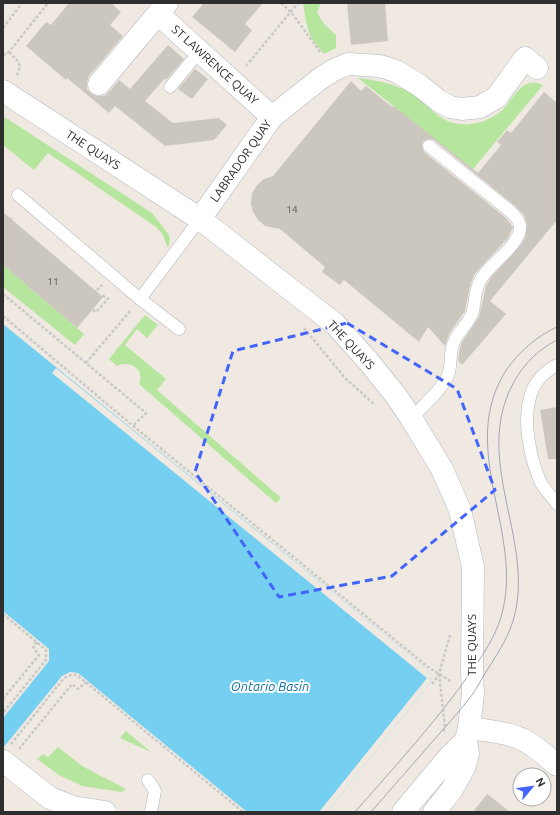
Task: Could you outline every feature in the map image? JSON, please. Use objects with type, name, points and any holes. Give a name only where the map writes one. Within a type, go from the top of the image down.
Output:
[{"type":"street","name":"ST LAWRENCE QUAY","points":[[99,84],[163,8],[200,51],[272,117]]},
{"type":"street","name":"LABRADOR QUAY","points":[[200,219],[272,117],[321,78],[334,70],[348,64],[380,66],[396,71],[450,107],[462,109],[480,107],[497,97],[531,63]]},
{"type":"street","name":"THE QUAYS","points":[[3,91],[200,219],[335,324],[396,397],[411,418],[442,469],[460,510],[473,567],[473,694],[468,734],[468,754],[464,768],[451,791],[434,812]]},
{"type":"street","points":[[403,812],[468,734],[503,733],[520,738],[536,747],[557,765]]},
{"type":"street","points":[[6,756],[50,798],[73,807],[105,812]]},
{"type":"lane","points":[[170,86],[200,51]]},
{"type":"lane","points":[[411,418],[423,408],[438,390],[449,373],[450,352],[455,340],[472,314],[476,290],[482,278],[516,239],[520,227],[517,218],[510,211],[429,146]]},
{"type":"lane","points":[[18,195],[140,299],[179,329]]},
{"type":"lane","points":[[140,299],[200,219]]},
{"type":"lane","points":[[557,365],[545,372],[531,393],[527,418],[530,452],[541,483],[557,504]]},
{"type":"lane","points":[[148,780],[155,791],[151,812]]},
{"type":"path","points":[[3,28],[22,3]]},
{"type":"path","points":[[3,55],[9,52],[48,3]]},
{"type":"path","points":[[281,3],[291,12],[334,70]]},
{"type":"path","points":[[233,82],[298,3]]},
{"type":"path","points":[[9,52],[17,60],[20,66],[18,73]]},
{"type":"path","points":[[3,294],[146,413],[133,426]]},
{"type":"path","points":[[93,310],[96,312],[108,299],[102,295]]},
{"type":"path","points":[[86,363],[140,299]]},
{"type":"path","points":[[3,316],[133,426],[422,662],[439,674],[446,727],[443,734]]},
{"type":"path","points":[[303,326],[345,378],[378,408]]},
{"type":"path","points":[[3,614],[46,650],[46,660],[3,712]]},
{"type":"path","points":[[432,684],[439,674],[451,634]]},
{"type":"path","points":[[3,699],[39,655],[33,647],[37,642]]},
{"type":"path","points":[[6,756],[64,678],[70,675],[77,675],[244,812]]},
{"type":"path","points":[[25,742],[72,684],[78,689],[86,682]]},
{"type":"highlighted area","points":[[347,323],[457,389],[495,490],[392,576],[279,597],[195,472],[233,351]]},
{"type":"green space","points":[[303,3],[321,3],[317,12],[324,24],[336,35],[336,48],[324,54],[311,38],[306,22]]},
{"type":"green space","points":[[358,78],[383,82],[408,91],[442,118],[459,124],[482,122],[489,119],[499,113],[523,86],[529,83],[543,85],[473,169]]},
{"type":"green space","points":[[3,116],[152,213],[169,235],[170,241],[168,248],[162,233],[156,227],[48,153],[34,170],[3,145]]},
{"type":"green space","points":[[3,265],[84,334],[75,345],[3,287]]},
{"type":"green space","points":[[145,315],[158,325],[147,338],[137,329],[125,345],[166,379],[157,390],[281,498],[276,503],[139,384],[140,374],[135,367],[127,364],[117,366],[109,359]]},
{"type":"green space","points":[[126,731],[151,752],[120,738]]},
{"type":"green space","points":[[58,747],[82,766],[126,789],[122,792],[82,786],[59,775],[37,759],[43,754],[48,757]]},
{"type":"water","name":"Ontario Basin","points":[[3,324],[426,668],[431,675],[430,683],[327,812],[247,812],[78,673],[70,672],[62,676],[3,748],[3,718],[49,661],[49,649],[3,611]]},
{"type":"pier","points":[[56,368],[426,668],[431,675],[430,683],[327,812],[319,812],[427,678],[52,373]]},
{"type":"building","points":[[69,3],[111,3],[121,12],[110,25],[123,36],[89,76],[87,89],[91,93],[97,96],[104,96],[119,80],[130,89],[168,45],[184,59],[145,101],[173,123],[219,118],[227,125],[214,140],[165,146],[115,106],[109,113],[67,78],[66,80],[26,46],[46,22],[51,25]]},
{"type":"building","points":[[204,3],[263,3],[245,24],[252,30],[235,52],[192,17]]},
{"type":"building","points":[[347,3],[385,3],[388,41],[351,45]]},
{"type":"building","points":[[195,69],[208,79],[192,99],[178,89]]},
{"type":"building","points":[[351,81],[361,91],[366,86],[392,107],[394,106],[478,173],[501,145],[497,142],[507,130],[511,133],[544,92],[557,103],[557,220],[490,301],[506,314],[462,365],[458,360],[460,348],[462,342],[479,317],[486,286],[491,277],[520,246],[525,238],[527,225],[524,215],[515,206],[434,140],[430,139],[423,141],[422,145],[424,152],[505,217],[513,227],[508,238],[474,275],[470,286],[465,311],[449,334],[445,346],[428,327],[419,342],[344,280],[340,285],[322,272],[325,267],[280,229],[265,226],[258,220],[253,212],[251,204],[252,193],[257,185],[264,179],[273,176]]},
{"type":"building","points":[[3,212],[103,297],[77,328],[3,265]]},
{"type":"building","points":[[557,407],[557,459],[548,459],[540,410]]},
{"type":"building","points":[[487,794],[510,812],[473,812]]},
{"type":"tram line","points":[[355,812],[415,744],[444,708],[480,659],[495,632],[501,617],[506,586],[505,554],[489,460],[488,429],[493,399],[507,369],[517,356],[536,339],[557,327]]},
{"type":"tram line","points":[[371,812],[472,695],[501,648],[511,628],[518,592],[517,564],[502,477],[499,449],[501,420],[509,392],[523,368],[535,355],[549,344],[557,340]]}]
